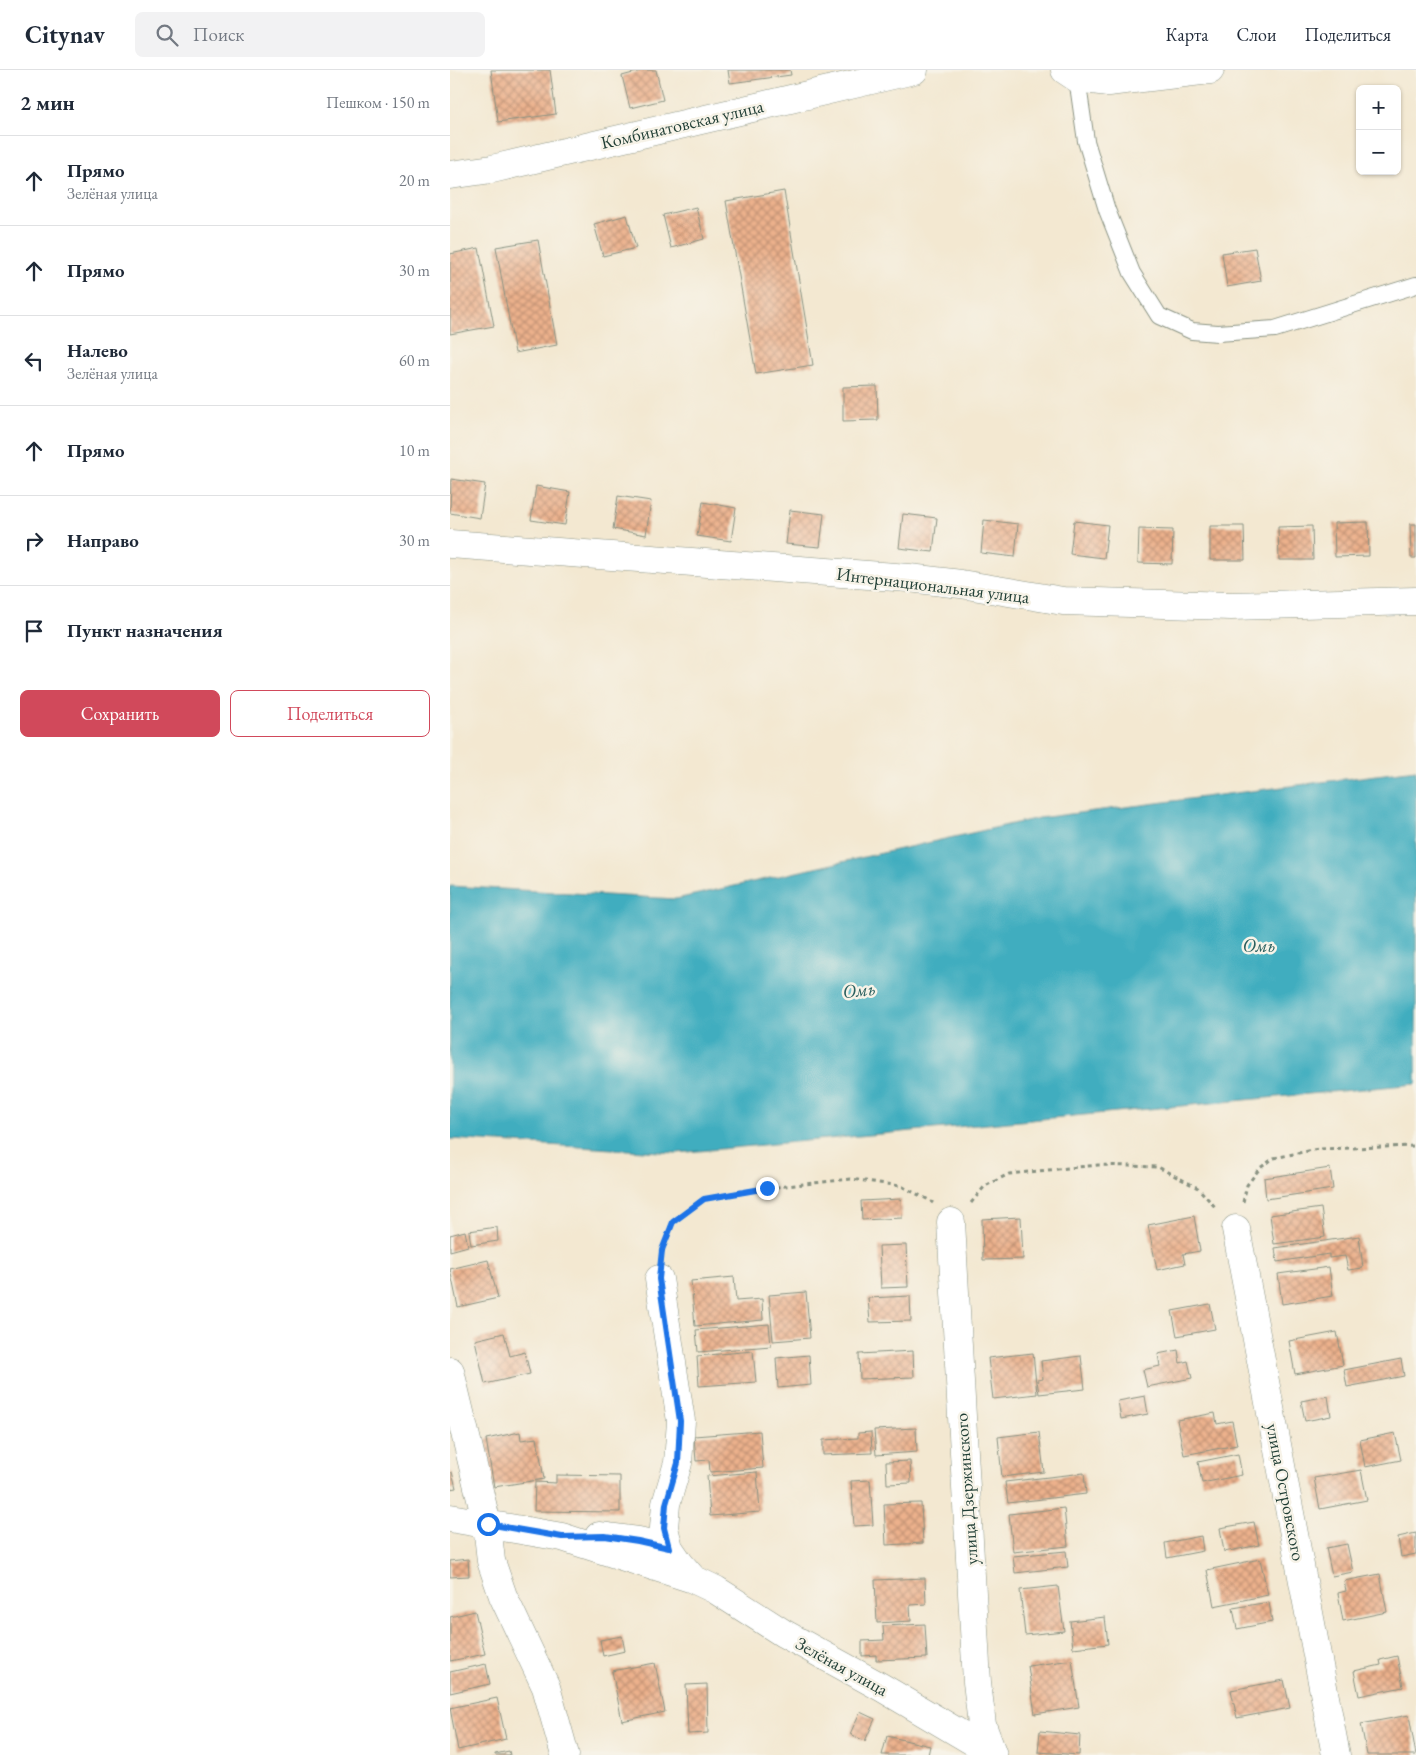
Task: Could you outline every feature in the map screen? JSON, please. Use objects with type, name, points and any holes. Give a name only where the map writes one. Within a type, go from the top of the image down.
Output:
[{"type":"street","name":"Комбинатовская улица","points":[[450,175],[492,169],[847,77],[914,70]]},
{"type":"street","points":[[1071,74],[1108,82],[1210,70]]},
{"type":"street","name":"Интернациональная улица","points":[[450,544],[909,578],[961,584],[1063,601],[1231,606],[1416,601]]},
{"type":"street","name":"улица Дзержинского","points":[[951,1222],[977,1682],[982,1725],[992,1754]]},
{"type":"street","name":"улица Островского","points":[[1236,1229],[1336,1755]]},
{"type":"street","name":"Зелёная улица","points":[[659,1279],[680,1421],[678,1463],[666,1504],[664,1528],[669,1548],[693,1579]]},
{"type":"street","points":[[450,1371],[488,1524],[492,1561],[503,1596],[546,1687],[565,1755]]},
{"type":"street","name":"Зелёная улица","points":[[450,1518],[562,1537],[693,1579],[716,1590],[784,1633],[992,1754]]},
{"type":"street","points":[[562,1537],[605,1536],[669,1548]]},
{"type":"lane","points":[[1071,74],[1086,141],[1107,210],[1132,273],[1159,316],[1192,332],[1218,333],[1275,329],[1416,285]]},
{"type":"path","points":[[1236,1229],[1247,1184],[1260,1168],[1274,1158],[1318,1149],[1416,1146]]},
{"type":"path","points":[[659,1279],[662,1250],[673,1222],[704,1199],[767,1188],[851,1179],[901,1186],[929,1200],[951,1222],[968,1207],[985,1186],[1009,1174],[1098,1165],[1158,1167],[1198,1188],[1236,1229]]},
{"type":"water","name":"Омь","points":[[1416,770],[1416,1084],[677,1153],[450,1139],[450,886],[676,899],[1039,818]]},
{"type":"building","points":[[491,70],[550,70],[556,114],[498,122]]},
{"type":"building","points":[[644,70],[656,70],[663,100],[630,108],[622,76]]},
{"type":"building","points":[[728,70],[790,70],[791,75],[730,83]]},
{"type":"building","points":[[784,191],[813,365],[756,374],[726,201]]},
{"type":"building","points":[[696,207],[704,239],[671,248],[663,215]]},
{"type":"building","points":[[627,215],[636,248],[603,256],[594,224]]},
{"type":"building","points":[[538,240],[557,345],[515,353],[496,247]]},
{"type":"building","points":[[479,248],[494,326],[450,334],[450,254]]},
{"type":"building","points":[[1255,248],[1261,281],[1227,287],[1222,253]]},
{"type":"building","points":[[877,386],[878,420],[843,421],[843,387]]},
{"type":"building","points":[[451,479],[485,484],[480,518],[450,513]]},
{"type":"building","points":[[536,486],[570,492],[565,525],[531,520]]},
{"type":"building","points":[[618,496],[651,501],[646,535],[613,529]]},
{"type":"building","points":[[703,502],[736,508],[731,541],[697,536]]},
{"type":"building","points":[[790,510],[824,514],[820,547],[786,544]]},
{"type":"building","points":[[903,514],[937,518],[933,552],[899,548]]},
{"type":"building","points":[[984,520],[1018,524],[1015,557],[981,553]]},
{"type":"building","points":[[1074,521],[1108,525],[1104,558],[1070,554]]},
{"type":"building","points":[[1368,522],[1369,556],[1335,557],[1334,523]]},
{"type":"building","points":[[1410,524],[1416,524],[1416,558],[1411,558]]},
{"type":"building","points":[[1210,526],[1244,526],[1245,560],[1210,560]]},
{"type":"building","points":[[1312,526],[1313,560],[1279,560],[1278,527]]},
{"type":"building","points":[[1139,529],[1173,530],[1172,564],[1138,563]]},
{"type":"building","points":[[1330,1168],[1333,1189],[1266,1199],[1264,1178]]},
{"type":"building","points":[[901,1199],[902,1218],[862,1220],[861,1201]]},
{"type":"building","points":[[1321,1208],[1325,1237],[1274,1244],[1270,1215]]},
{"type":"building","points":[[1194,1216],[1200,1251],[1183,1254],[1185,1264],[1157,1270],[1148,1225]]},
{"type":"building","points":[[1021,1217],[1023,1259],[983,1260],[982,1219]]},
{"type":"building","points":[[497,1227],[498,1241],[471,1245],[469,1231]]},
{"type":"building","points":[[465,1231],[468,1246],[450,1251],[450,1235]]},
{"type":"building","points":[[1359,1236],[1363,1268],[1348,1270],[1345,1256],[1329,1258],[1329,1254],[1277,1262],[1275,1248]]},
{"type":"building","points":[[906,1245],[908,1287],[881,1288],[879,1246]]},
{"type":"building","points":[[488,1260],[498,1298],[458,1307],[450,1269]]},
{"type":"building","points":[[1329,1267],[1333,1296],[1282,1304],[1278,1274]]},
{"type":"building","points":[[734,1277],[736,1301],[762,1299],[763,1320],[695,1326],[691,1281]]},
{"type":"building","points":[[806,1292],[810,1338],[773,1341],[769,1295]]},
{"type":"building","points":[[910,1296],[911,1321],[870,1322],[868,1298]]},
{"type":"building","points":[[1210,1304],[1215,1329],[1177,1336],[1172,1311]]},
{"type":"building","points":[[769,1324],[771,1346],[698,1352],[696,1330]]},
{"type":"building","points":[[1337,1332],[1343,1365],[1295,1374],[1289,1341]]},
{"type":"building","points":[[504,1333],[510,1356],[525,1352],[530,1374],[485,1384],[475,1340]]},
{"type":"building","points":[[1178,1350],[1180,1363],[1188,1361],[1192,1378],[1147,1387],[1143,1370],[1160,1366],[1158,1354]]},
{"type":"building","points":[[753,1351],[756,1382],[699,1386],[697,1356]]},
{"type":"building","points":[[913,1351],[914,1377],[860,1379],[859,1354]]},
{"type":"building","points":[[1033,1353],[1037,1394],[993,1399],[988,1358]]},
{"type":"building","points":[[809,1355],[811,1385],[778,1388],[776,1358]]},
{"type":"building","points":[[1081,1356],[1085,1389],[1039,1394],[1037,1380],[1043,1379],[1041,1361]]},
{"type":"building","points":[[1401,1359],[1404,1376],[1347,1387],[1344,1370]]},
{"type":"building","points":[[1145,1396],[1148,1414],[1121,1419],[1118,1401]]},
{"type":"building","points":[[1328,1396],[1331,1416],[1305,1421],[1301,1401]]},
{"type":"building","points":[[1215,1413],[1217,1424],[1232,1421],[1237,1445],[1184,1455],[1177,1420]]},
{"type":"building","points":[[916,1428],[917,1452],[876,1455],[874,1430]]},
{"type":"building","points":[[760,1431],[763,1468],[710,1472],[709,1460],[696,1461],[694,1436]]},
{"type":"building","points":[[520,1432],[521,1440],[537,1438],[544,1479],[494,1487],[486,1439]]},
{"type":"building","points":[[871,1432],[872,1453],[823,1455],[823,1440],[858,1438],[858,1433]]},
{"type":"building","points":[[1039,1432],[1044,1472],[1002,1477],[998,1437]]},
{"type":"building","points":[[1395,1433],[1401,1460],[1365,1467],[1360,1440]]},
{"type":"building","points":[[1238,1454],[1242,1475],[1202,1483],[1198,1462]]},
{"type":"building","points":[[910,1461],[911,1483],[887,1484],[886,1462]]},
{"type":"building","points":[[1361,1470],[1367,1500],[1320,1509],[1314,1478]]},
{"type":"building","points":[[452,1472],[456,1488],[450,1489],[450,1473]]},
{"type":"building","points":[[757,1472],[760,1512],[710,1516],[707,1476]]},
{"type":"building","points":[[1084,1473],[1086,1494],[1008,1503],[1005,1482]]},
{"type":"building","points":[[556,1475],[620,1476],[620,1512],[534,1511],[535,1482],[556,1483]]},
{"type":"building","points":[[870,1480],[873,1525],[854,1526],[851,1481]]},
{"type":"building","points":[[921,1503],[923,1543],[886,1545],[884,1504]]},
{"type":"building","points":[[1064,1508],[1068,1546],[1013,1552],[1009,1514]]},
{"type":"building","points":[[1254,1522],[1259,1545],[1224,1552],[1220,1528]]},
{"type":"building","points":[[1416,1533],[1416,1554],[1401,1557],[1398,1537]]},
{"type":"building","points":[[1201,1536],[1203,1551],[1167,1558],[1165,1543]]},
{"type":"building","points":[[1347,1544],[1353,1572],[1332,1576],[1326,1548]]},
{"type":"building","points":[[1066,1551],[1068,1567],[1015,1573],[1013,1556]]},
{"type":"building","points":[[468,1559],[469,1576],[450,1577],[450,1561]]},
{"type":"building","points":[[1260,1559],[1268,1595],[1214,1606],[1207,1570]]},
{"type":"building","points":[[1380,1574],[1387,1612],[1343,1621],[1338,1593],[1346,1591],[1344,1581]]},
{"type":"building","points":[[925,1578],[926,1604],[910,1605],[911,1621],[877,1623],[875,1580]]},
{"type":"building","points":[[1058,1586],[1064,1631],[1025,1635],[1020,1590]]},
{"type":"building","points":[[1269,1602],[1272,1622],[1237,1629],[1233,1608]]},
{"type":"building","points":[[475,1611],[485,1654],[450,1661],[450,1617]]},
{"type":"building","points":[[1105,1617],[1108,1644],[1073,1648],[1070,1621]]},
{"type":"building","points":[[925,1624],[927,1658],[876,1660],[876,1655],[862,1656],[862,1641],[884,1640],[883,1626]]},
{"type":"building","points":[[622,1636],[625,1651],[603,1656],[600,1640]]},
{"type":"building","points":[[1397,1656],[1403,1687],[1359,1696],[1354,1671],[1381,1665],[1380,1660]]},
{"type":"building","points":[[1072,1660],[1079,1707],[1035,1714],[1028,1666]]},
{"type":"building","points":[[655,1663],[665,1712],[622,1721],[612,1671]]},
{"type":"building","points":[[486,1664],[490,1684],[450,1693],[450,1672]]},
{"type":"building","points":[[1284,1680],[1290,1708],[1237,1718],[1231,1690]]},
{"type":"building","points":[[707,1684],[708,1733],[688,1734],[686,1685]]},
{"type":"building","points":[[497,1698],[506,1739],[458,1750],[450,1708]]},
{"type":"building","points":[[860,1712],[875,1719],[865,1741],[850,1734]]},
{"type":"building","points":[[1409,1715],[1416,1755],[1367,1755],[1361,1724]]},
{"type":"building","points":[[1040,1731],[1080,1735],[1079,1755],[1038,1752]]},
{"type":"building","points":[[887,1736],[930,1746],[928,1755],[882,1755]]},
{"type":"building","points":[[509,1751],[510,1755],[495,1755],[495,1754]]},
{"type":"route","points":[[488,1524],[562,1537],[605,1536],[669,1548],[664,1528],[666,1504],[678,1463],[680,1421],[659,1279],[662,1250],[673,1222],[704,1199],[767,1188]]}]
